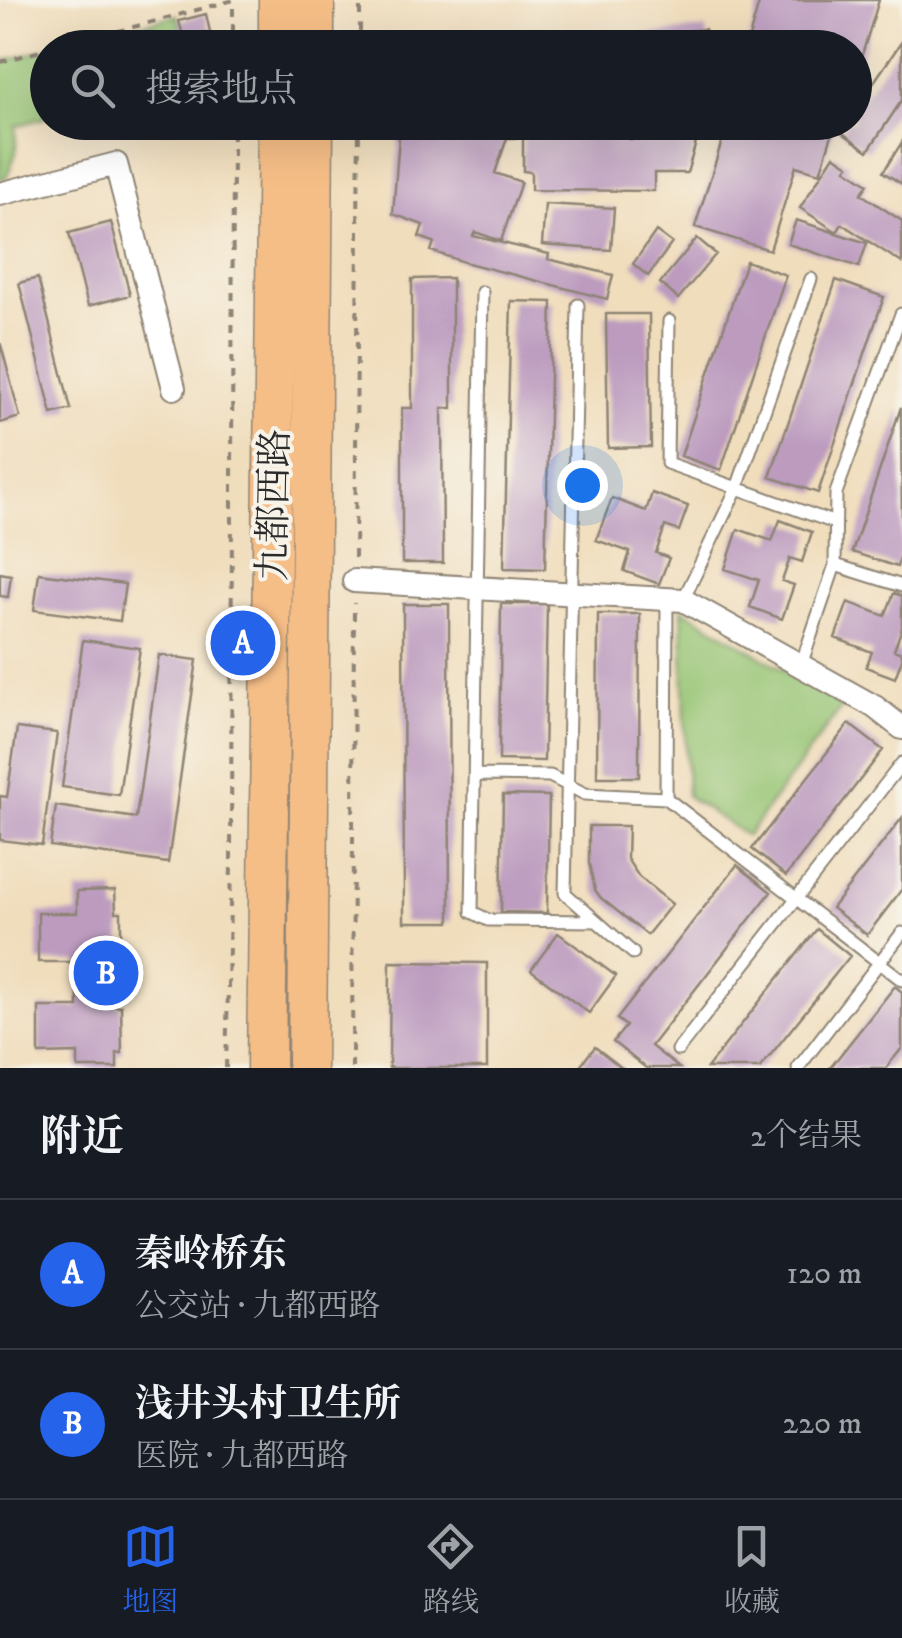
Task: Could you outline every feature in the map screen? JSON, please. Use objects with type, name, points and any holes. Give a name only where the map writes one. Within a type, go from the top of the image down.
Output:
[{"type":"main road","points":[[278,0],[278,30]]},
{"type":"main road","points":[[315,0],[315,30]]},
{"type":"main road","name":"九都西路","points":[[266,1068],[277,140]]},
{"type":"main road","name":"九都西路","points":[[307,1068],[314,140]]},
{"type":"street","points":[[0,194],[116,164],[174,388]]},
{"type":"street","points":[[354,581],[675,599],[875,707],[901,726]]},
{"type":"lane","points":[[666,798],[675,599],[737,488],[811,279]]},
{"type":"lane","points":[[482,292],[472,912],[488,920],[597,921]]},
{"type":"lane","points":[[578,305],[565,893],[634,953]]},
{"type":"lane","points":[[800,665],[835,565],[836,493],[901,314]]},
{"type":"lane","points":[[668,321],[667,463],[835,523]]},
{"type":"lane","points":[[835,565],[902,586]]},
{"type":"lane","points":[[678,1050],[902,762]]},
{"type":"lane","points":[[475,775],[550,776],[585,794],[666,798],[902,980]]},
{"type":"lane","points":[[798,1068],[902,933]]},
{"type":"path","points":[[122,30],[234,0],[233,30]]},
{"type":"path","points":[[360,0],[360,30]]},
{"type":"path","points":[[0,63],[30,55]]},
{"type":"path","points":[[226,1068],[231,866],[233,140]]},
{"type":"green space","points":[[177,15],[182,30],[122,30]]},
{"type":"green space","points":[[30,54],[30,122],[16,126],[16,153],[6,178],[0,179],[0,62]]},
{"type":"green space","points":[[682,609],[843,705],[747,836],[687,796]]},
{"type":"building","points":[[760,0],[879,0],[870,30],[751,30]]},
{"type":"building","points":[[206,14],[210,30],[182,30],[179,21]]},
{"type":"building","points":[[902,41],[902,100],[868,151],[852,140],[872,140],[872,85]]},
{"type":"building","points":[[399,140],[506,140],[495,173],[521,182],[501,241],[475,232],[473,236],[549,254],[548,259],[613,275],[607,299],[431,251],[434,242],[419,237],[423,225],[393,214]]},
{"type":"building","points":[[523,140],[697,140],[687,173],[654,173],[654,191],[531,190],[531,172],[523,171]]},
{"type":"building","points":[[722,140],[830,140],[820,173],[796,166],[770,250],[695,227]]},
{"type":"building","points":[[902,142],[902,184],[883,172]]},
{"type":"building","points":[[834,155],[868,184],[861,194],[902,221],[902,263],[842,224],[837,232],[800,208]]},
{"type":"building","points":[[545,204],[614,208],[611,250],[542,245]]},
{"type":"building","points":[[796,220],[867,243],[859,267],[788,244]]},
{"type":"building","points":[[111,222],[130,295],[88,306],[69,233]]},
{"type":"building","points":[[656,231],[672,243],[648,276],[633,264]]},
{"type":"building","points":[[697,238],[716,254],[678,299],[660,283]]},
{"type":"building","points":[[746,261],[786,275],[721,470],[681,456]]},
{"type":"building","points":[[38,278],[71,409],[52,414],[19,283]]},
{"type":"building","points":[[452,278],[452,408],[442,408],[443,563],[402,563],[402,408],[412,408],[412,279]]},
{"type":"building","points":[[836,280],[884,297],[818,493],[770,477]]},
{"type":"building","points":[[511,301],[552,302],[545,569],[504,568]]},
{"type":"building","points":[[606,314],[649,314],[651,447],[608,448]]},
{"type":"building","points":[[0,346],[20,417],[0,423]]},
{"type":"building","points":[[901,407],[902,551],[897,567],[852,552]]},
{"type":"building","points":[[652,493],[688,506],[679,531],[665,526],[656,553],[669,558],[659,584],[624,571],[630,552],[596,540],[612,498],[646,511]]},
{"type":"building","points":[[780,520],[812,532],[802,562],[790,558],[782,581],[794,585],[782,619],[750,607],[759,580],[725,569],[738,529],[772,541]]},
{"type":"building","points":[[0,573],[11,575],[8,597],[0,596]]},
{"type":"building","points":[[39,573],[125,584],[120,621],[34,610]]},
{"type":"building","points":[[894,593],[902,596],[902,628],[894,650],[902,653],[902,659],[895,678],[866,667],[872,652],[835,638],[848,602],[885,616]]},
{"type":"building","points":[[403,604],[449,604],[450,922],[404,922]]},
{"type":"building","points":[[501,604],[547,604],[544,761],[499,760]]},
{"type":"building","points":[[598,614],[640,614],[639,777],[597,777]]},
{"type":"building","points":[[83,640],[140,648],[119,795],[62,787]]},
{"type":"building","points":[[159,655],[197,660],[168,863],[50,846],[56,806],[136,818]]},
{"type":"building","points":[[849,724],[883,750],[786,876],[752,849]]},
{"type":"building","points":[[17,728],[57,733],[42,845],[0,840],[0,796],[7,797]]},
{"type":"building","points":[[503,795],[549,796],[547,913],[501,912]]},
{"type":"building","points":[[902,818],[902,889],[867,935],[832,908]]},
{"type":"building","points":[[589,826],[628,826],[627,859],[639,877],[672,904],[647,935],[595,890],[589,863]]},
{"type":"building","points":[[737,865],[771,892],[651,1046],[679,1068],[646,1068],[613,1042],[626,1026],[617,1019]]},
{"type":"building","points":[[115,890],[116,912],[121,912],[116,1006],[121,1006],[122,1053],[117,1053],[117,1068],[78,1068],[78,1053],[39,1054],[39,1007],[78,1007],[78,962],[38,962],[38,913],[77,913],[77,891]]},
{"type":"building","points":[[817,929],[850,956],[760,1068],[707,1068]]},
{"type":"building","points":[[558,933],[616,976],[589,1013],[531,970]]},
{"type":"building","points":[[390,962],[487,963],[487,1068],[389,1068]]},
{"type":"building","points":[[895,986],[902,992],[902,1048],[886,1068],[830,1068]]},
{"type":"building","points":[[595,1047],[622,1068],[578,1068]]},
{"type":"place","name":"秦岭桥东","points":[[243,643]]},
{"type":"place","name":"浅井头村卫生所","points":[[106,973]]}]
